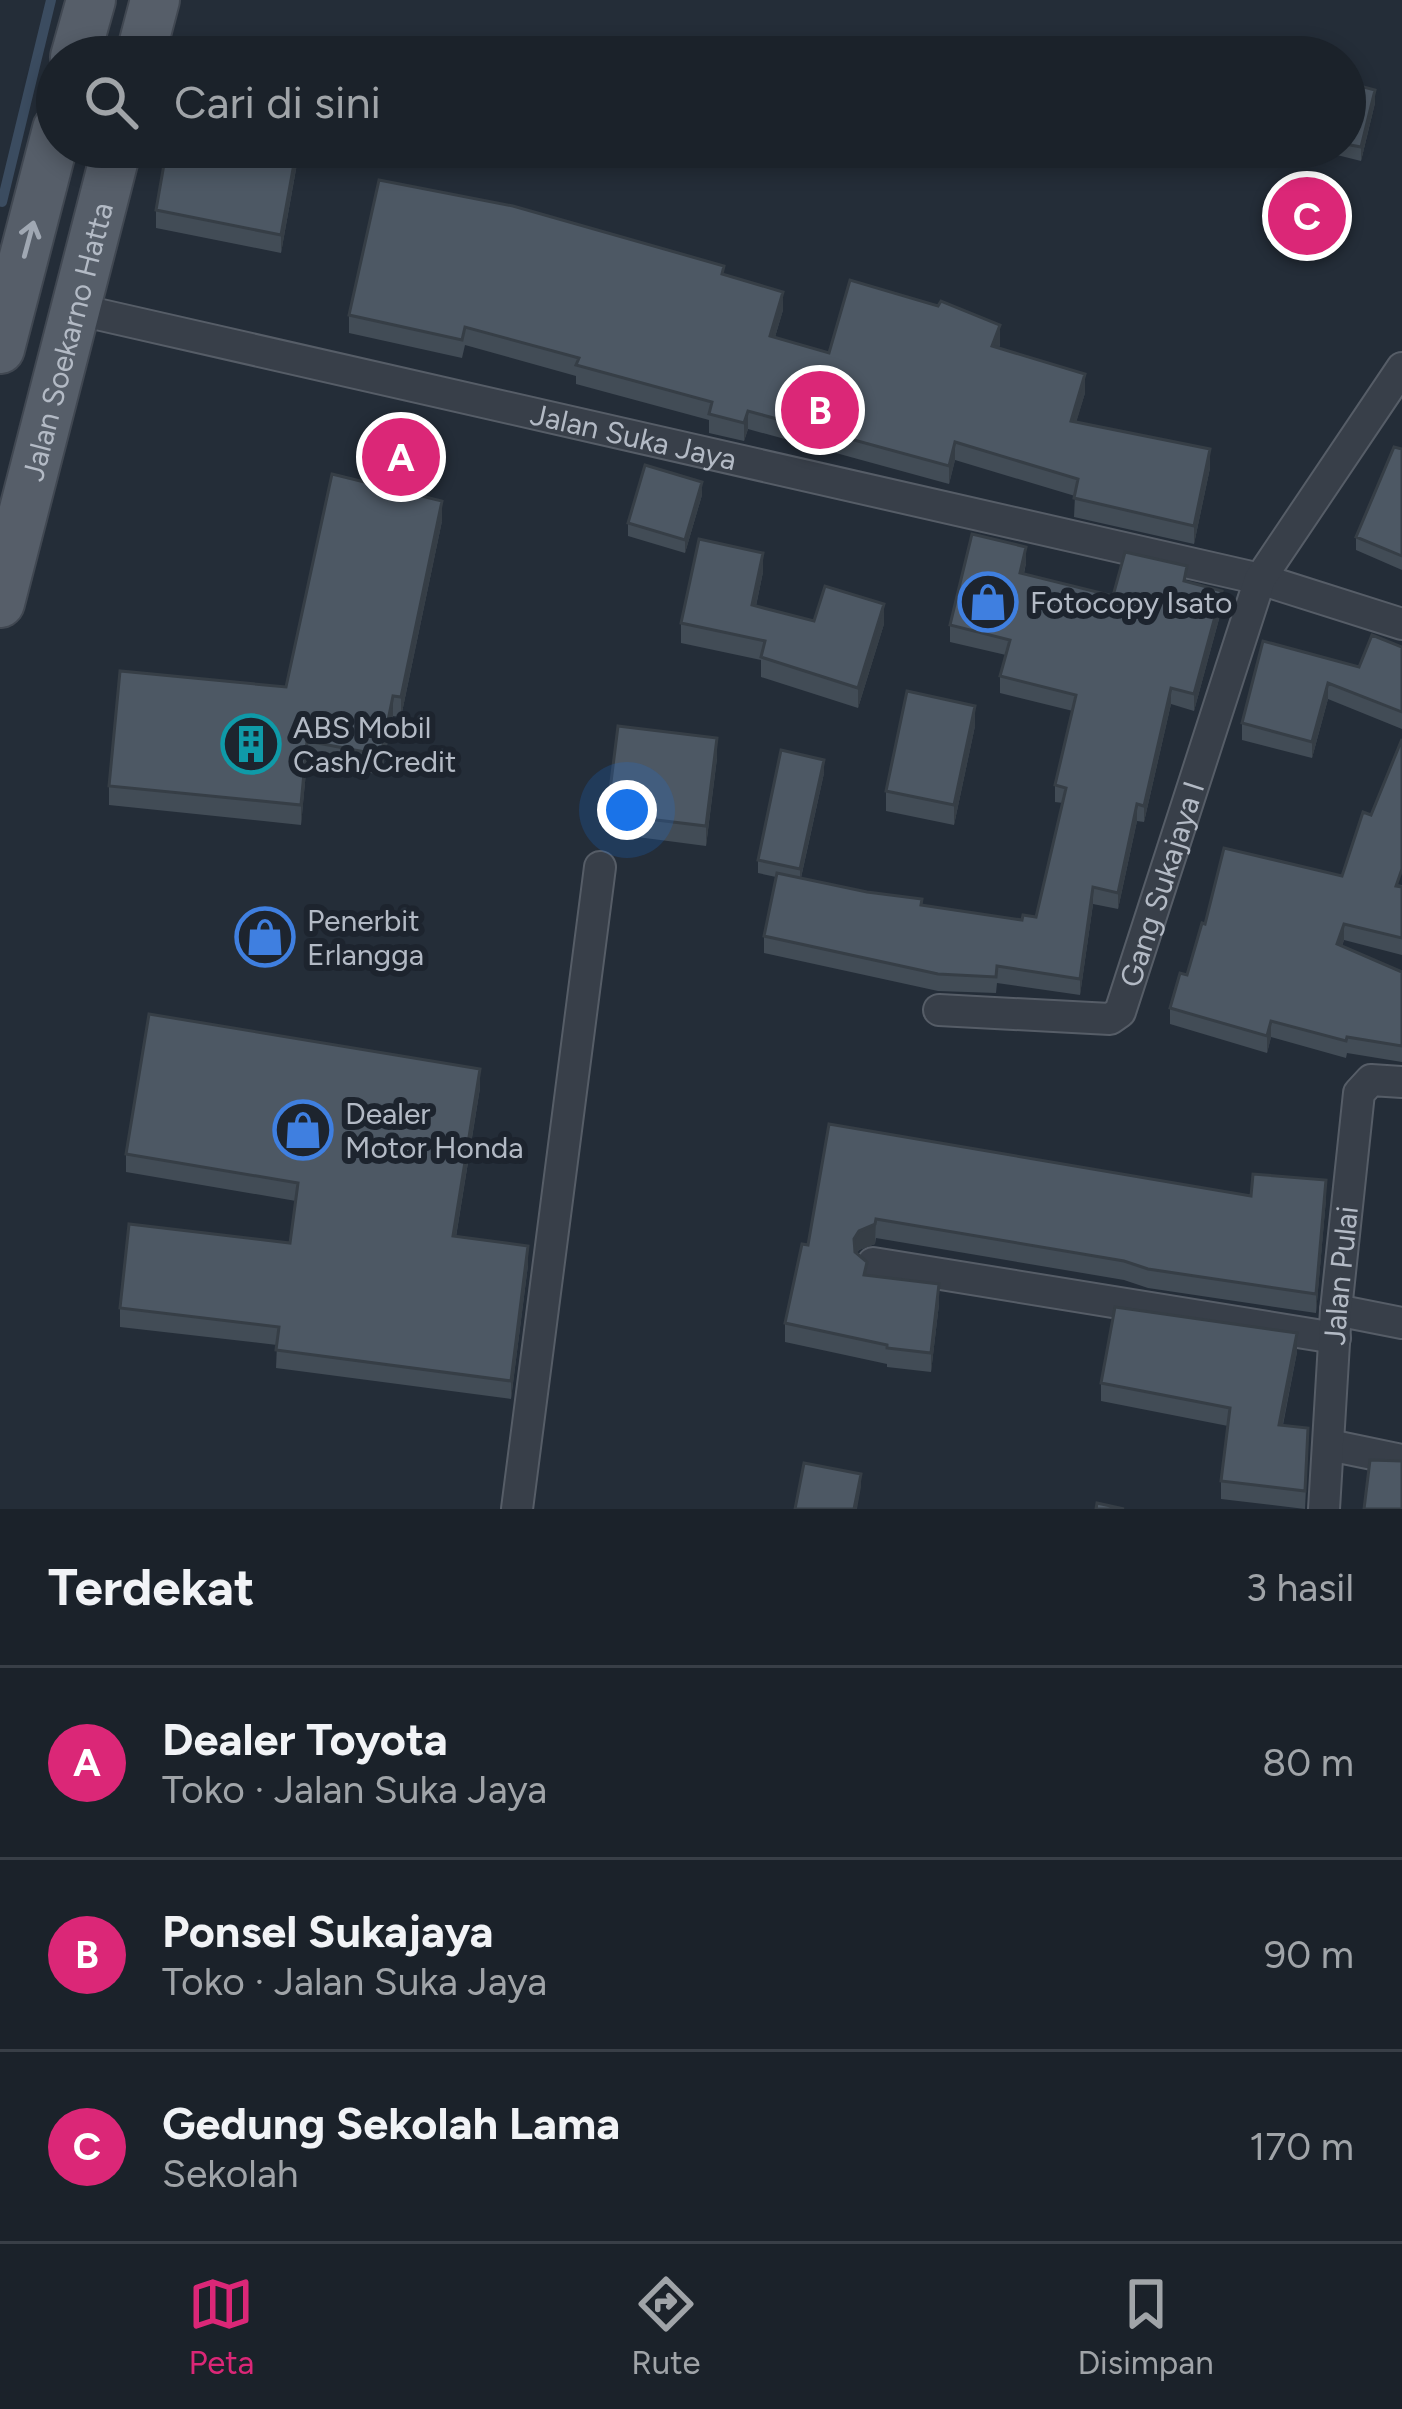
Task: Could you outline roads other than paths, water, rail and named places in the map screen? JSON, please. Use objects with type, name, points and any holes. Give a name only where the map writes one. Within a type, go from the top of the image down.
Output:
[{"type":"main road","points":[[81,36],[91,0]]},
{"type":"main road","points":[[146,36],[155,0]]},
{"type":"main road","name":"Jalan Soekarno Hatta","points":[[0,349],[47,168]]},
{"type":"main road","name":"Jalan Soekarno Hatta","points":[[0,603],[112,168]]},
{"type":"street","name":"Jalan Suka Jaya","points":[[75,309],[1260,579],[1402,624]]},
{"type":"street","points":[[1260,579],[1402,368]]},
{"type":"street","name":"Gang Sukajaya I","points":[[939,1010],[1110,1019],[1120,1012],[1260,579]]},
{"type":"street","points":[[517,1509],[600,867]]},
{"type":"street","name":"Jalan Pulai","points":[[1324,1509],[1336,1324],[1360,1093],[1371,1079],[1402,1082]]},
{"type":"street","points":[[873,1263],[1336,1324],[1402,1323]]},
{"type":"street","points":[[1329,1445],[1402,1460]]},
{"type":"waterway","points":[[42,36],[51,0]]},
{"type":"waterway","points":[[2,202],[36,62]]},
{"type":"place","name":"Gedung Sekolah Lama","points":[[1307,216]]},
{"type":"place","name":"Ponsel Sukajaya","points":[[820,410]]},
{"type":"place","name":"Dealer Toyota","points":[[401,457]]},
{"type":"place","name":"Fotocopy Isato","points":[[988,602]]},
{"type":"place","name":"ABS Mobil Cash/Credit","points":[[251,744]]},
{"type":"place","name":"Penerbit Erlangga","points":[[265,937]]},
{"type":"place","name":"Dealer Motor Honda","points":[[303,1130]]}]
